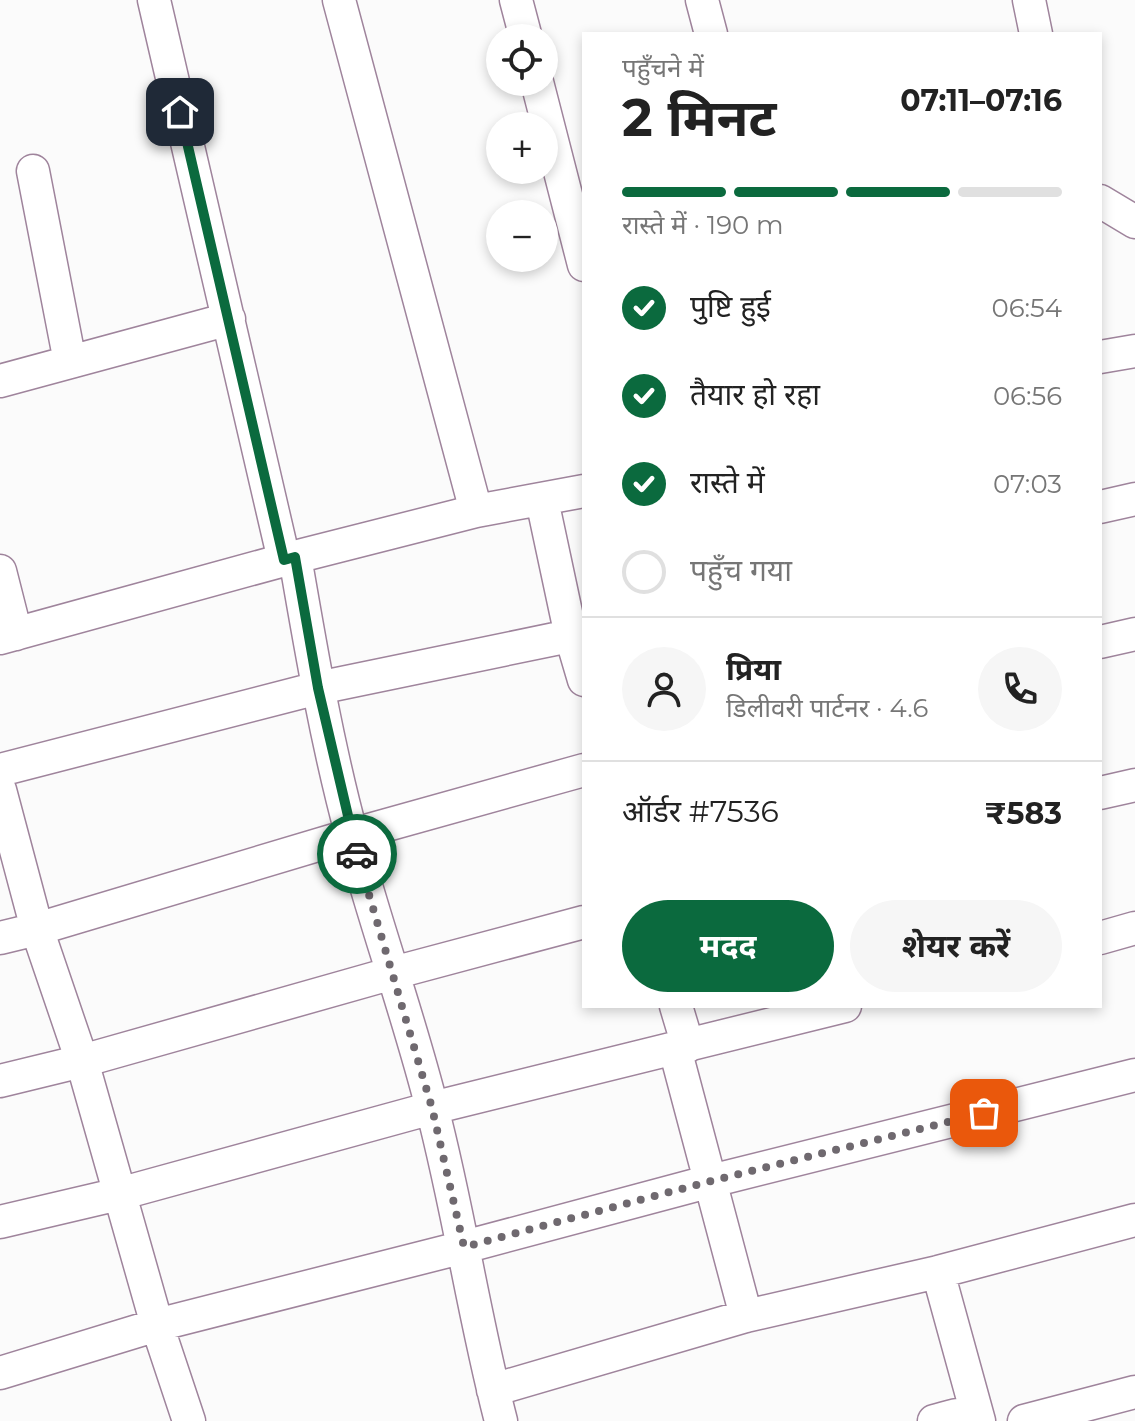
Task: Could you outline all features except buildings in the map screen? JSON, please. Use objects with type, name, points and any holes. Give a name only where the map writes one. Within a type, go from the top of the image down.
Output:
[{"type":"street","points":[[154,0],[289,559],[351,835],[432,1108],[501,1421]]},
{"type":"street","points":[[339,0],[476,511]]},
{"type":"street","points":[[516,0],[522,24]]},
{"type":"street","points":[[702,0],[710,32]]},
{"type":"street","points":[[1029,0],[1036,32]]},
{"type":"street","points":[[541,96],[582,257]]},
{"type":"street","points":[[33,171],[70,362]]},
{"type":"street","points":[[1102,202],[1135,222]]},
{"type":"street","points":[[0,381],[229,319]]},
{"type":"street","points":[[1102,357],[1135,351]]},
{"type":"street","points":[[0,571],[8,636],[476,511],[582,491]]},
{"type":"street","points":[[1102,507],[1135,499]]},
{"type":"street","points":[[542,500],[578,634],[582,665]]},
{"type":"street","points":[[0,770],[318,688],[578,634]]},
{"type":"street","points":[[1102,642],[1135,634]]},
{"type":"street","points":[[0,938],[582,771]]},
{"type":"street","points":[[1102,793],[1135,785]]},
{"type":"street","points":[[0,790],[37,929],[82,1061],[157,1325],[189,1421]]},
{"type":"street","points":[[0,1081],[582,923]]},
{"type":"street","points":[[1102,937],[1135,928]]},
{"type":"street","points":[[676,1008],[711,1181],[746,1316]]},
{"type":"street","points":[[0,1222],[119,1194],[432,1108],[837,1008]]},
{"type":"street","points":[[0,1373],[157,1325],[1135,1075]]},
{"type":"street","points":[[493,1390],[746,1316],[938,1272],[1135,1220]]},
{"type":"street","points":[[938,1272],[978,1421]]},
{"type":"street","points":[[1024,1421],[1135,1392]]},
{"type":"street","points":[[934,1421],[963,1413],[978,1421]]},
{"type":"way so far","points":[[357,854],[432,1108],[464,1247],[984,1113]]},
{"type":"route","points":[[180,112],[284,560],[295,557],[318,688],[357,854]]}]
